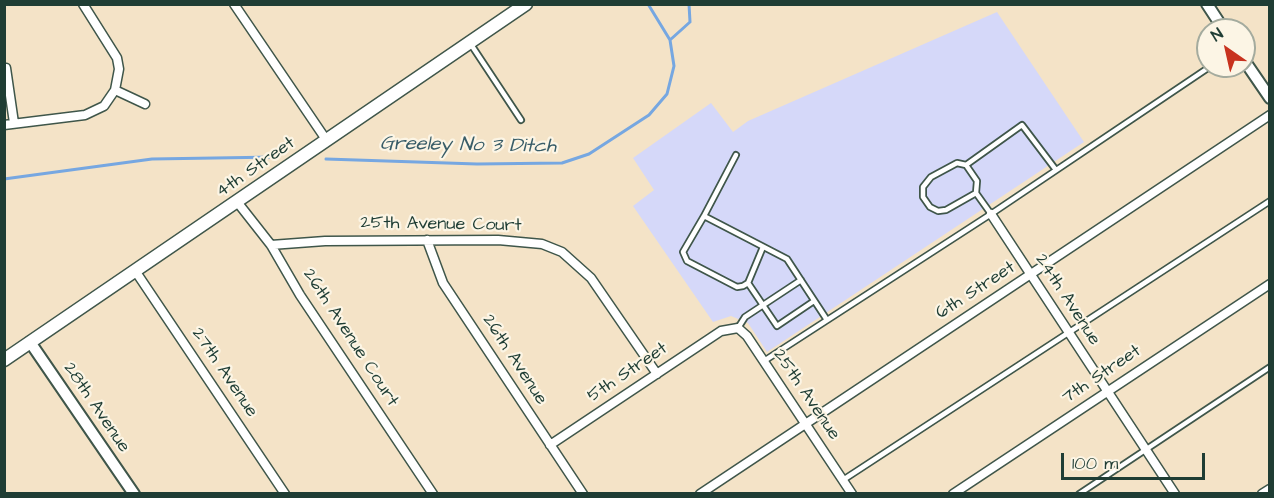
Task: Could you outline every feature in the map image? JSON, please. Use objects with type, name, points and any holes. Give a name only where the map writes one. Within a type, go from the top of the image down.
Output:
[{"type":"main road","name":"4th Street","points":[[4,360],[238,203],[526,4]]},
{"type":"street","points":[[4,125],[85,115],[104,106],[115,90],[119,69],[117,58],[83,4]]},
{"type":"street","points":[[234,4],[327,141]]},
{"type":"street","points":[[1207,4],[1216,18]]},
{"type":"street","points":[[6,68],[14,123]]},
{"type":"street","points":[[1256,78],[1269,98]]},
{"type":"street","points":[[115,90],[145,104]]},
{"type":"street","name":"6th Street","points":[[700,494],[1269,115]]},
{"type":"street","name":"26th Avenue Court","points":[[238,203],[271,245],[300,295],[432,494]]},
{"type":"street","name":"24th Avenue","points":[[991,214],[1175,494]]},
{"type":"street","name":"25th Avenue Court","points":[[271,245],[325,241],[427,240],[523,241],[542,244],[562,252],[591,278],[657,374]]},
{"type":"street","name":"26th Avenue","points":[[427,240],[444,282],[583,494]]},
{"type":"street","name":"27th Avenue","points":[[136,272],[285,494]]},
{"type":"street","name":"7th Street","points":[[954,494],[1269,284]]},
{"type":"street","name":"5th Street","points":[[550,445],[725,330],[738,328]]},
{"type":"street","name":"25th Avenue","points":[[738,328],[747,336],[852,494]]},
{"type":"street","name":"28th Avenue","points":[[30,342],[134,494]]},
{"type":"street","points":[[1262,494],[1269,489]]},
{"type":"lane","points":[[470,43],[521,120]]},
{"type":"lane","points":[[764,361],[991,214],[1196,76]]},
{"type":"lane","points":[[966,165],[1022,125],[1056,170]]},
{"type":"lane","points":[[736,154],[683,252],[687,261],[736,287],[748,283],[763,247]]},
{"type":"lane","points":[[976,193],[946,210],[938,211],[930,207],[923,197],[923,187],[932,177],[957,163],[966,165],[977,182],[976,193],[991,214]]},
{"type":"lane","points":[[843,480],[1269,201]]},
{"type":"lane","points":[[704,216],[787,259],[826,320]]},
{"type":"lane","points":[[738,328],[745,316],[801,280]]},
{"type":"lane","points":[[748,283],[777,326],[814,301]]},
{"type":"lane","points":[[1078,494],[1269,367]]},
{"type":"shaded area","points":[[997,12],[1084,142],[767,352],[748,323],[731,316],[713,322],[633,206],[654,190],[633,158],[711,103],[733,132],[748,121]]},
{"type":"waterway","points":[[648,4],[670,40]]},
{"type":"waterway","name":"Greeley No 3 Ditch","points":[[326,159],[477,164],[562,163],[589,154],[649,115],[667,94],[674,66],[670,40],[690,22],[689,4]]},
{"type":"waterway","name":"Greeley No 3 Ditch","points":[[4,179],[152,159],[277,157]]}]
